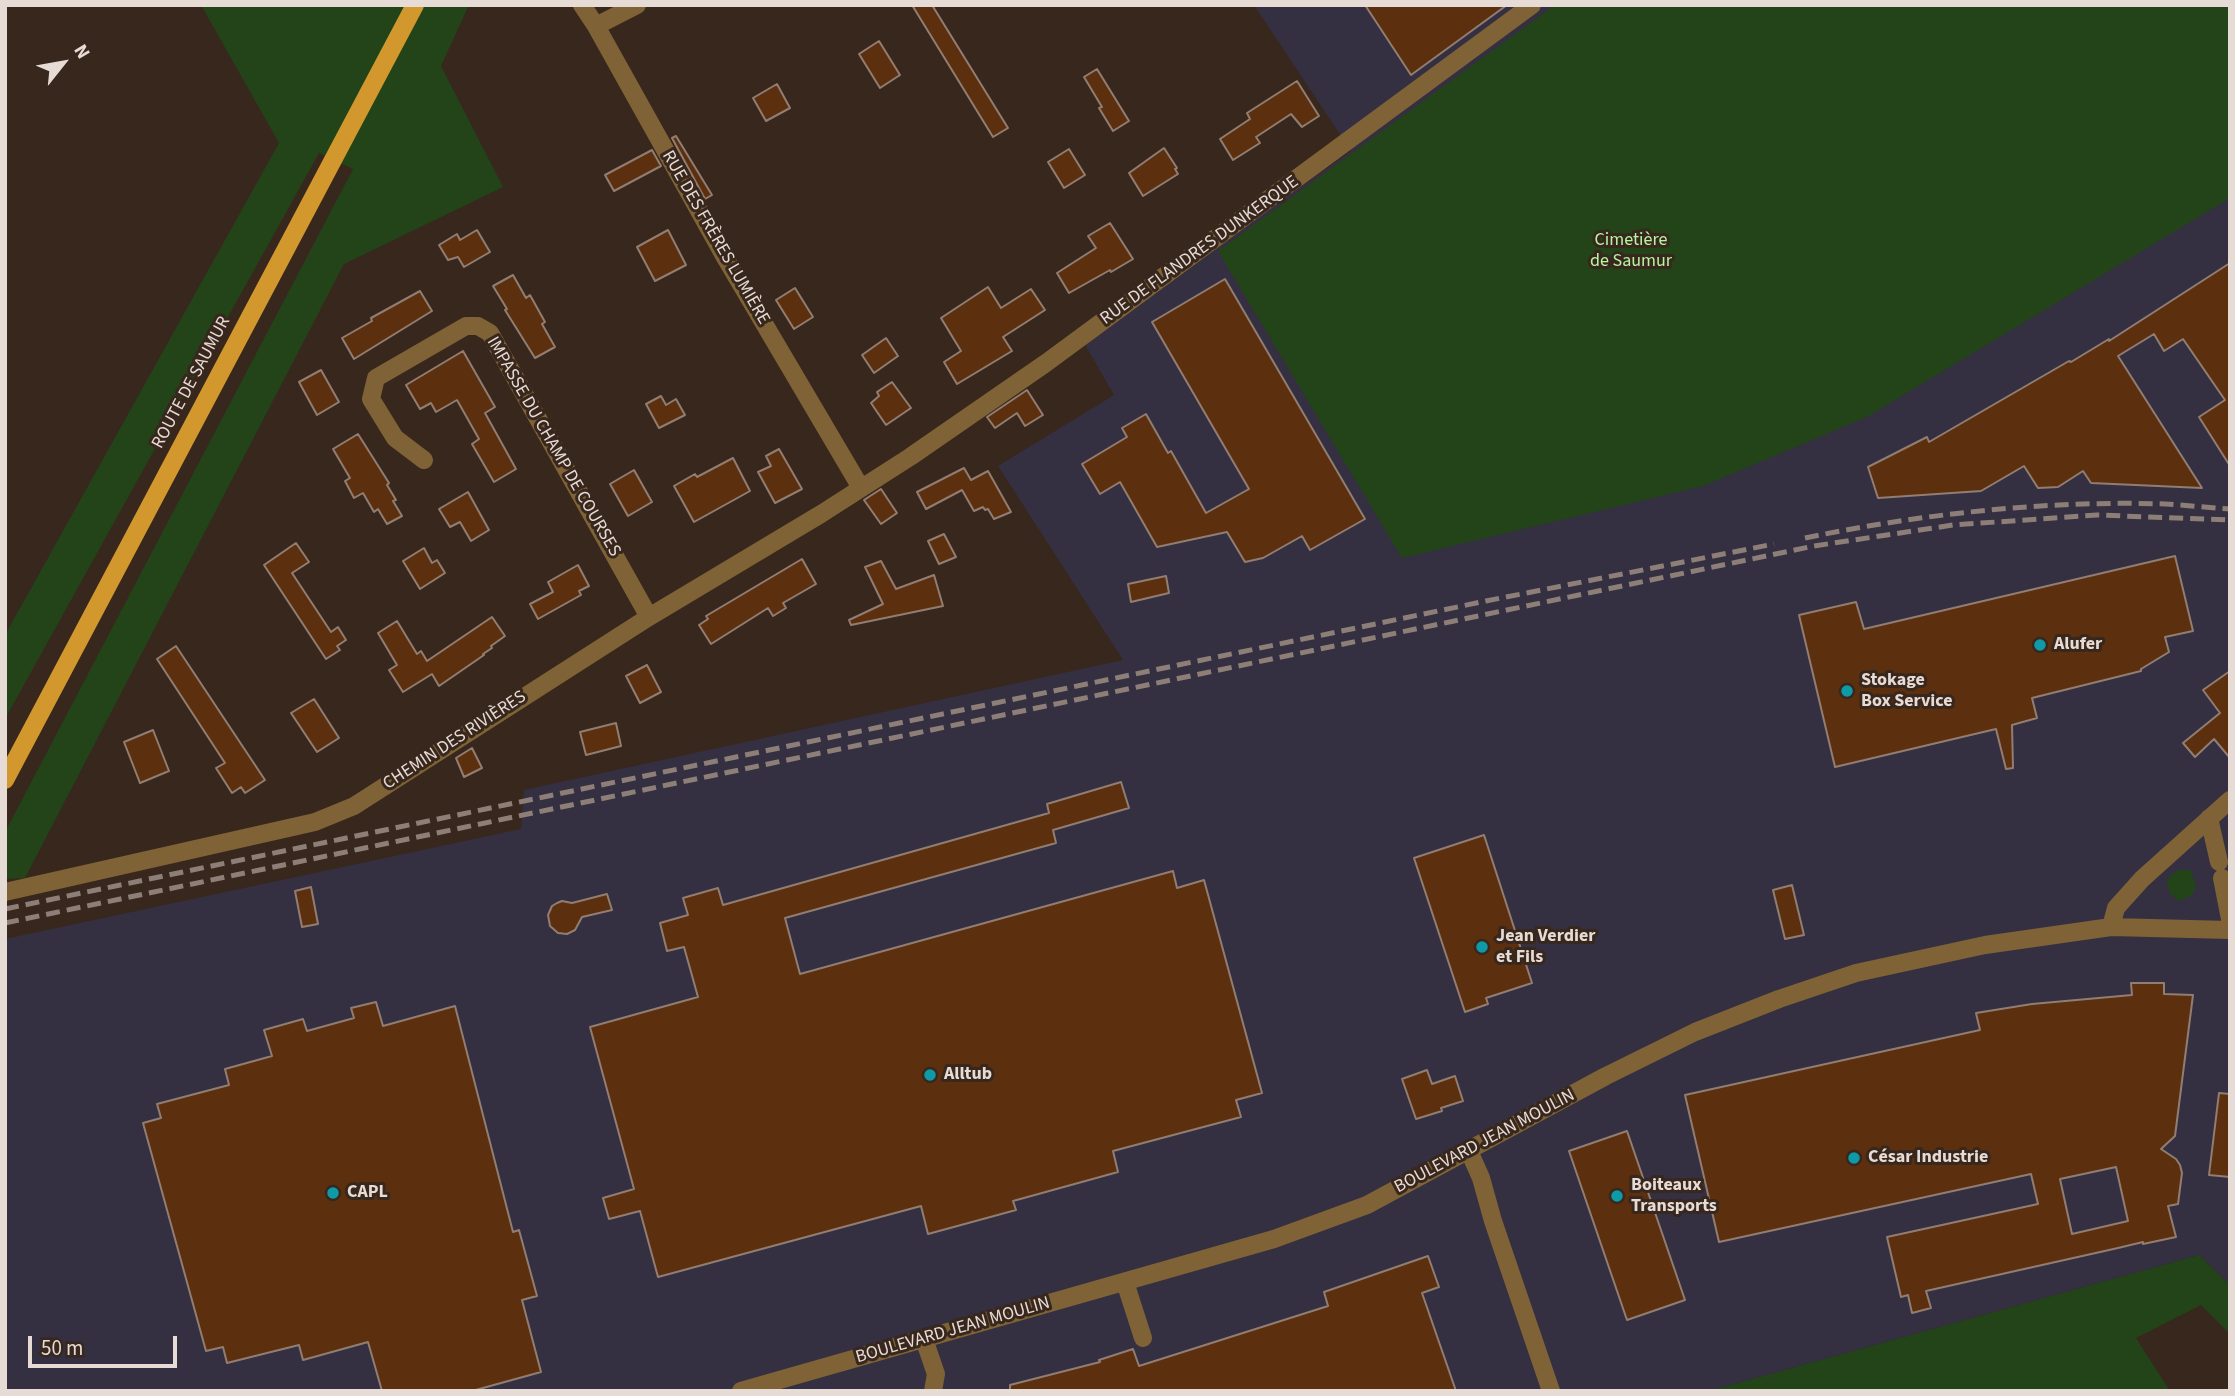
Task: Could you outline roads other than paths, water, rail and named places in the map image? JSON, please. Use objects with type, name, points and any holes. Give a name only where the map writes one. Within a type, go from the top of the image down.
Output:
[{"type":"main road","name":"ROUTE DE SAUMUR","points":[[5,780],[415,5]]},
{"type":"street","name":"RUE DES FRÈRES LUMIÈRE","points":[[582,5],[726,259],[861,488]]},
{"type":"street","points":[[596,26],[637,5]]},
{"type":"street","name":"RUE DE FLANDRES DUNKERQUE","points":[[861,488],[1058,355],[1532,5]]},
{"type":"street","name":"IMPASSE DU CHAMP DE COURSES","points":[[424,460],[395,439],[371,399],[376,378],[466,326],[478,326],[490,333],[649,617]]},
{"type":"street","name":"CHEMIN DES RIVIÈRES","points":[[5,892],[315,822],[354,806],[649,617],[861,488]]},
{"type":"street","points":[[2111,927],[2116,908],[2142,879],[2209,818],[2229,804]]},
{"type":"street","points":[[2209,818],[2230,919]]},
{"type":"street","name":"BOULEVARD JEAN MOULIN","points":[[741,1391],[1274,1239],[1318,1224],[1367,1205],[1606,1076],[1695,1032],[1856,973],[1985,945],[2111,927],[2230,930]]},
{"type":"street","points":[[1468,1151],[1481,1178],[1551,1391]]},
{"type":"street","points":[[1125,1282],[1143,1338]]},
{"type":"street","points":[[923,1339],[936,1374],[933,1391]]},
{"type":"railway","points":[[1805,538],[1984,510],[2121,503],[2230,509]]},
{"type":"railway","points":[[5,923],[1814,546],[1953,525],[2097,515],[2230,520]]},
{"type":"railway","points":[[5,909],[1486,601],[1774,544]]},
{"type":"place","name":"Alufer","points":[[2040,645]]},
{"type":"place","name":"Stokage Box Service","points":[[1847,691]]},
{"type":"place","name":"Jean Verdier et Fils","points":[[1482,947]]},
{"type":"place","name":"Alltub","points":[[930,1075]]},
{"type":"place","name":"César Industrie","points":[[1854,1158]]},
{"type":"place","name":"CAPL","points":[[333,1193]]},
{"type":"place","name":"Boiteaux Transports","points":[[1617,1196]]},
{"type":"park label","name":"Cimetière de Saumur","points":[[1631,251]]}]
